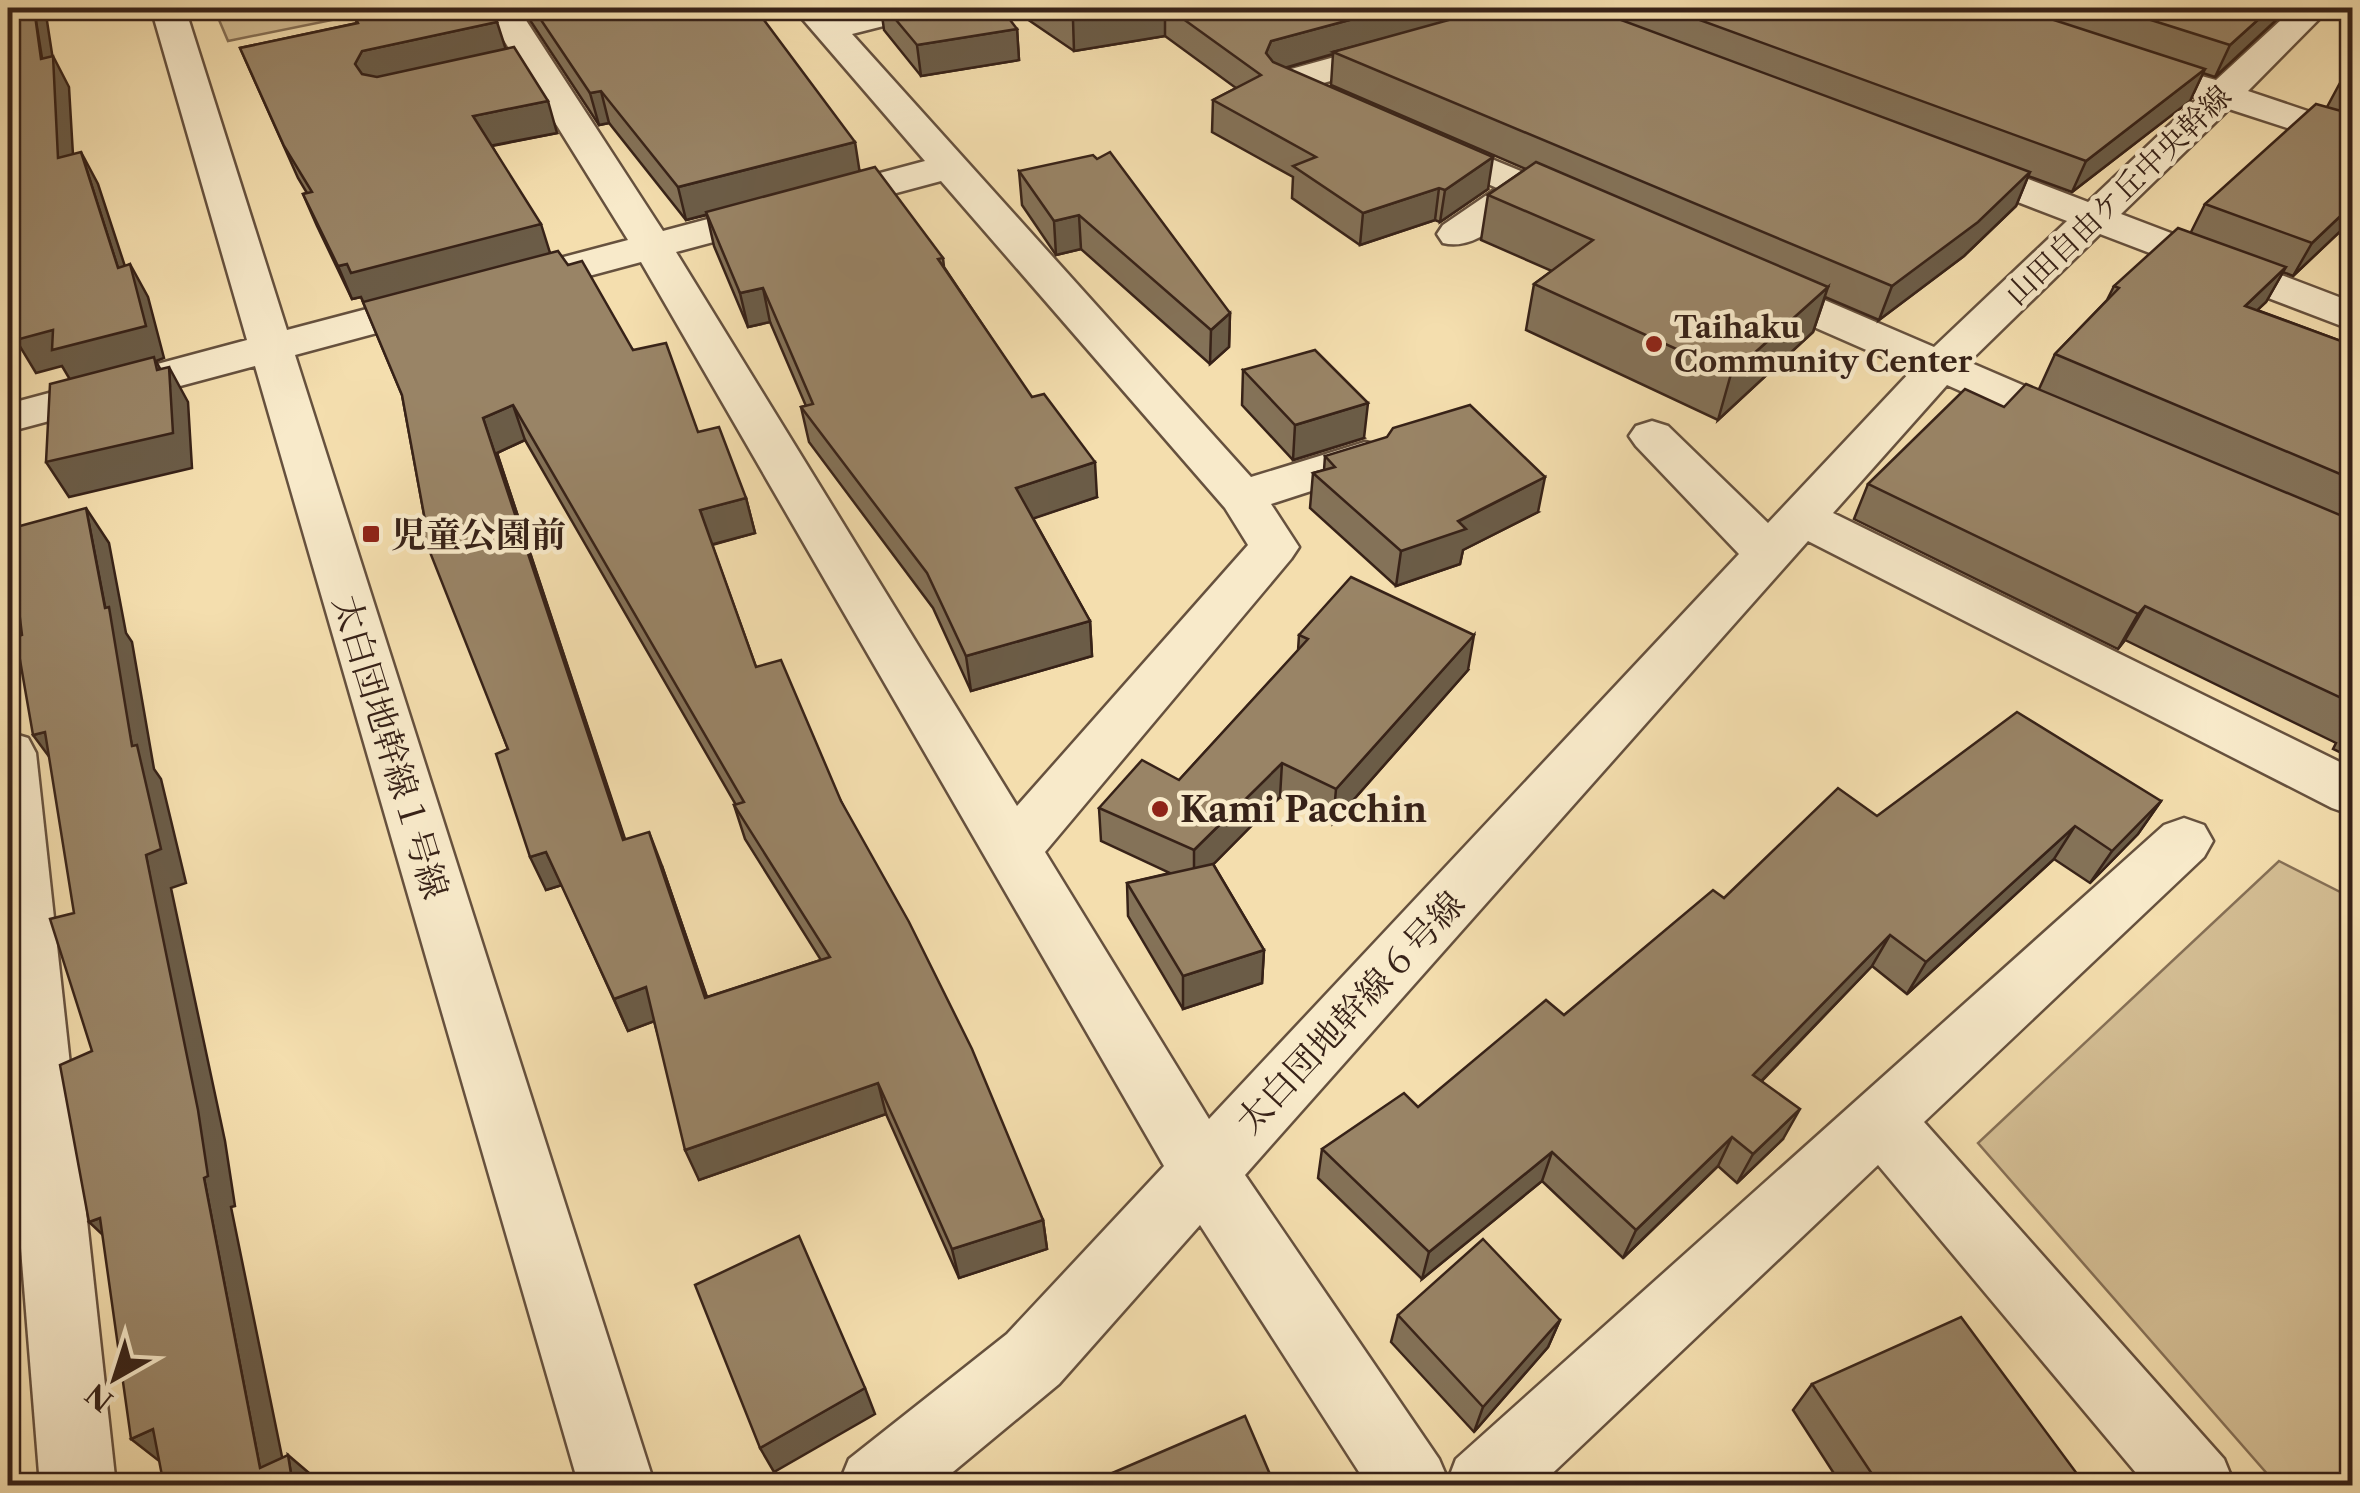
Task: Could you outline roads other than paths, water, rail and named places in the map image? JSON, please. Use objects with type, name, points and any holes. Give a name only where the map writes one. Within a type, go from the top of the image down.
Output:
[{"type":"street","name":"太白団地幹線１号線","points":[[168,8],[617,1486]]},
{"type":"street","points":[[501,8],[515,66],[652,244],[1204,1172],[1412,1486]]},
{"type":"street","points":[[820,18],[915,8]]},
{"type":"street","name":"山田自由ケ丘中央幹線","points":[[1786,537],[1940,366],[2313,8]]},
{"type":"street","points":[[1557,13],[1286,82],[1615,225]]},
{"type":"street","points":[[820,18],[1242,497],[1274,547],[1012,851]]},
{"type":"street","points":[[2168,76],[2352,138]]},
{"type":"street","points":[[1928,154],[2352,317]]},
{"type":"street","points":[[8,418],[948,166]]},
{"type":"street","points":[[1457,234],[1525,186]]},
{"type":"street","points":[[1706,264],[2118,444]]},
{"type":"street","points":[[1652,436],[1786,537],[2352,793]]},
{"type":"street","points":[[1242,497],[1364,457]]},
{"type":"street","name":"太白団地幹線６号線","points":[[876,1486],[1033,1358],[1786,537]]},
{"type":"street","points":[[8,752],[78,1486]]},
{"type":"street","points":[[1483,1486],[2184,840]]},
{"type":"street","points":[[1880,1119],[2197,1486]]},
{"type":"place","name":"Taihaku Community Center","points":[[1654,344]]},
{"type":"place","name":"児童公園前","points":[[371,534]]},
{"type":"place","name":"Kami Pacchin","points":[[1160,809]]}]
